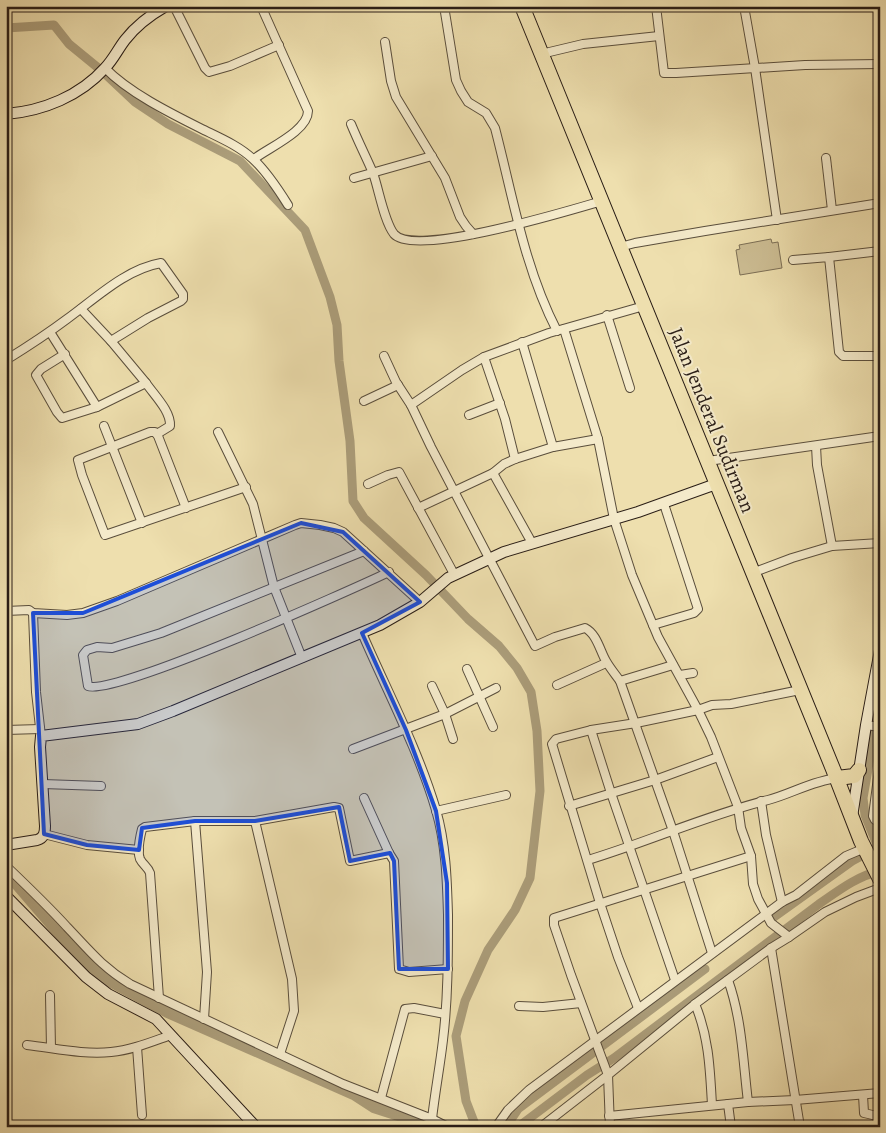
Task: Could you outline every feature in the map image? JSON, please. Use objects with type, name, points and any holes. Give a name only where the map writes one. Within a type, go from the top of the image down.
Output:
[{"type":"highway","name":"Jalan Jenderal Sudirman","points":[[522,6],[837,778],[852,819],[873,861]]},
{"type":"highway","points":[[837,778],[854,776],[859,770]]},
{"type":"street","points":[[6,114],[18,113],[47,105],[77,92],[109,72],[124,40],[154,9],[166,6]]},
{"type":"street","points":[[174,6],[205,68],[209,72],[223,69],[279,45]]},
{"type":"street","points":[[254,160],[298,129],[307,120],[308,115],[308,111],[262,6]]},
{"type":"street","points":[[444,6],[456,80],[468,102],[486,113],[494,123],[522,240],[538,290],[561,330],[598,439],[614,518],[635,582],[653,625],[712,737],[738,807],[741,828],[751,856],[752,884],[758,899],[771,923],[789,937]]},
{"type":"street","points":[[656,6],[664,73],[880,64]]},
{"type":"street","points":[[744,6],[777,220]]},
{"type":"street","points":[[541,54],[574,45],[659,36]]},
{"type":"street","points":[[385,42],[391,81],[396,97],[445,178],[460,217],[474,234]]},
{"type":"street","points":[[109,72],[167,110],[234,146],[254,160],[274,183],[288,205]]},
{"type":"street","points":[[351,124],[373,174],[393,233],[397,237],[425,241],[474,234],[602,201]]},
{"type":"street","points":[[354,178],[432,156]]},
{"type":"street","points":[[826,158],[832,210]]},
{"type":"street","points":[[620,247],[880,203]]},
{"type":"street","points":[[793,260],[880,251]]},
{"type":"street","points":[[829,257],[839,352],[843,356],[880,356]]},
{"type":"street","points":[[6,360],[50,332],[142,267],[161,263],[183,294],[183,298],[181,301],[111,340]]},
{"type":"street","points":[[411,405],[473,362],[522,342],[607,315],[644,306]]},
{"type":"street","points":[[81,309],[111,340],[146,383],[168,415],[170,422],[170,426],[157,434],[150,432],[78,460],[84,482],[104,535],[246,487]]},
{"type":"street","points":[[607,315],[630,388]]},
{"type":"street","points":[[50,332],[97,407]]},
{"type":"street","points":[[522,342],[553,447]]},
{"type":"street","points":[[65,354],[41,369],[36,375],[62,418],[97,407],[146,383]]},
{"type":"street","points":[[384,356],[535,646],[555,637],[585,628],[593,635],[606,663],[620,681],[673,831],[712,953]]},
{"type":"street","points":[[484,358],[500,403],[515,458]]},
{"type":"street","points":[[364,401],[398,386]]},
{"type":"street","points":[[469,415],[500,403]]},
{"type":"street","points":[[104,426],[142,523]]},
{"type":"street","points":[[218,432],[254,504],[274,587],[302,658]]},
{"type":"street","points":[[157,434],[186,508]]},
{"type":"street","points":[[708,461],[880,436]]},
{"type":"street","points":[[418,508],[493,473],[515,458],[553,447],[598,439]]},
{"type":"street","points":[[816,446],[817,465],[832,546]]},
{"type":"street","points":[[368,484],[399,472],[454,574]]},
{"type":"street","points":[[493,473],[532,543]]},
{"type":"street","points":[[6,730],[40,732],[138,724],[172,712],[386,622],[422,600],[442,581],[489,558],[515,548],[664,504],[716,484]]},
{"type":"street","points":[[653,625],[694,613],[698,609],[664,504]]},
{"type":"street","points":[[6,611],[29,610],[33,613],[67,615],[83,613],[117,601],[262,538],[295,525],[308,524],[334,528],[342,532],[422,600]]},
{"type":"street","points":[[752,572],[832,546],[880,543]]},
{"type":"street","points":[[364,551],[129,644],[112,648],[97,647],[87,650],[83,655],[88,686],[91,688],[133,678],[215,648],[389,572]]},
{"type":"street","points":[[6,845],[41,839],[44,834],[33,613]]},
{"type":"street","points":[[362,633],[386,690],[406,730],[436,811],[444,844],[447,883],[448,970],[445,1014],[432,1119]]},
{"type":"street","points":[[852,819],[859,770],[873,726],[880,650]]},
{"type":"street","points":[[557,685],[606,663]]},
{"type":"street","points":[[620,681],[673,665]]},
{"type":"street","points":[[467,669],[492,727]]},
{"type":"street","points":[[680,676],[693,673]]},
{"type":"street","points":[[432,686],[445,714],[453,739]]},
{"type":"street","points":[[353,749],[445,714],[496,688]]},
{"type":"street","points":[[638,1008],[618,958],[600,903],[552,744],[554,740],[592,730],[698,710],[712,705],[731,704],[800,690]]},
{"type":"street","points":[[592,730],[611,793],[675,980]]},
{"type":"street","points":[[570,806],[655,780],[718,757]]},
{"type":"street","points":[[880,762],[872,816],[875,820],[880,820]]},
{"type":"street","points":[[588,860],[630,847],[738,807],[791,792],[823,779],[837,778]]},
{"type":"street","points":[[43,784],[101,786]]},
{"type":"street","points":[[436,811],[506,795]]},
{"type":"street","points":[[364,798],[394,861],[400,969],[409,972],[448,970]]},
{"type":"street","points":[[762,801],[766,835],[782,902]]},
{"type":"street","points":[[159,998],[150,874],[148,867],[140,859],[139,850],[142,829],[145,827],[195,821],[255,821],[330,807],[339,808],[350,861],[389,853]]},
{"type":"street","points":[[195,821],[207,972],[204,1019]]},
{"type":"street","points":[[255,821],[292,978],[295,1000],[294,1011],[280,1054]]},
{"type":"street","points":[[44,834],[87,844],[139,850]]},
{"type":"street","points":[[610,1127],[608,1075],[554,925],[554,918],[751,856]]},
{"type":"street","points":[[496,1127],[508,1110],[529,1090],[675,980],[782,902],[796,895],[846,856],[873,861]]},
{"type":"street","points":[[6,866],[68,927],[90,954],[111,972],[130,984],[342,1084],[382,1098],[448,1127]]},
{"type":"street","points":[[541,1127],[695,1004],[771,948],[825,912],[880,888]]},
{"type":"street","points":[[6,896],[86,977],[108,994],[156,1019],[256,1127]]},
{"type":"street","points":[[771,948],[800,1127]]},
{"type":"street","points":[[728,980],[735,1001],[740,1027],[748,1102]]},
{"type":"street","points":[[50,995],[51,1048]]},
{"type":"street","points":[[519,1006],[581,1003]]},
{"type":"street","points":[[695,1004],[704,1027],[708,1048],[712,1105]]},
{"type":"street","points":[[382,1098],[405,1009],[414,1008],[445,1014]]},
{"type":"street","points":[[27,1045],[94,1053],[112,1052],[137,1047],[171,1035]]},
{"type":"street","points":[[137,1047],[142,1115]]},
{"type":"street","points":[[609,1116],[712,1105],[880,1093]]},
{"type":"street","points":[[863,1095],[864,1113],[877,1116],[878,1127]]},
{"type":"street","points":[[728,1104],[731,1127]]},
{"type":"highlighted area","points":[[301,523],[343,532],[420,602],[362,633],[406,730],[436,811],[447,883],[448,969],[399,969],[394,861],[390,853],[350,861],[339,807],[255,821],[195,821],[142,828],[139,850],[87,845],[44,834],[33,613],[83,613]]},
{"type":"shaded area","points":[[771,239],[772,243],[778,242],[782,268],[740,275],[736,250],[740,249],[739,245]]},
{"type":"waterway","points":[[6,28],[54,25],[69,44],[102,71],[135,102],[168,124],[240,161],[305,230],[330,297],[337,325],[339,361],[350,441],[353,501],[364,518],[426,575],[468,619],[499,646],[517,668],[531,692],[537,731],[540,791],[530,878],[515,910],[488,950],[465,1001],[456,1036],[466,1101],[476,1127]]},
{"type":"waterway","points":[[771,919],[852,861],[878,847],[865,815],[863,798],[880,700]]},
{"type":"waterway","points":[[6,870],[92,970],[168,1011],[354,1093],[374,1106],[439,1127]]},
{"type":"waterway","points":[[518,1127],[587,1075],[614,1058],[819,904],[856,880],[880,871]]},
{"type":"waterway","points":[[506,1127],[518,1109],[705,969]]}]
